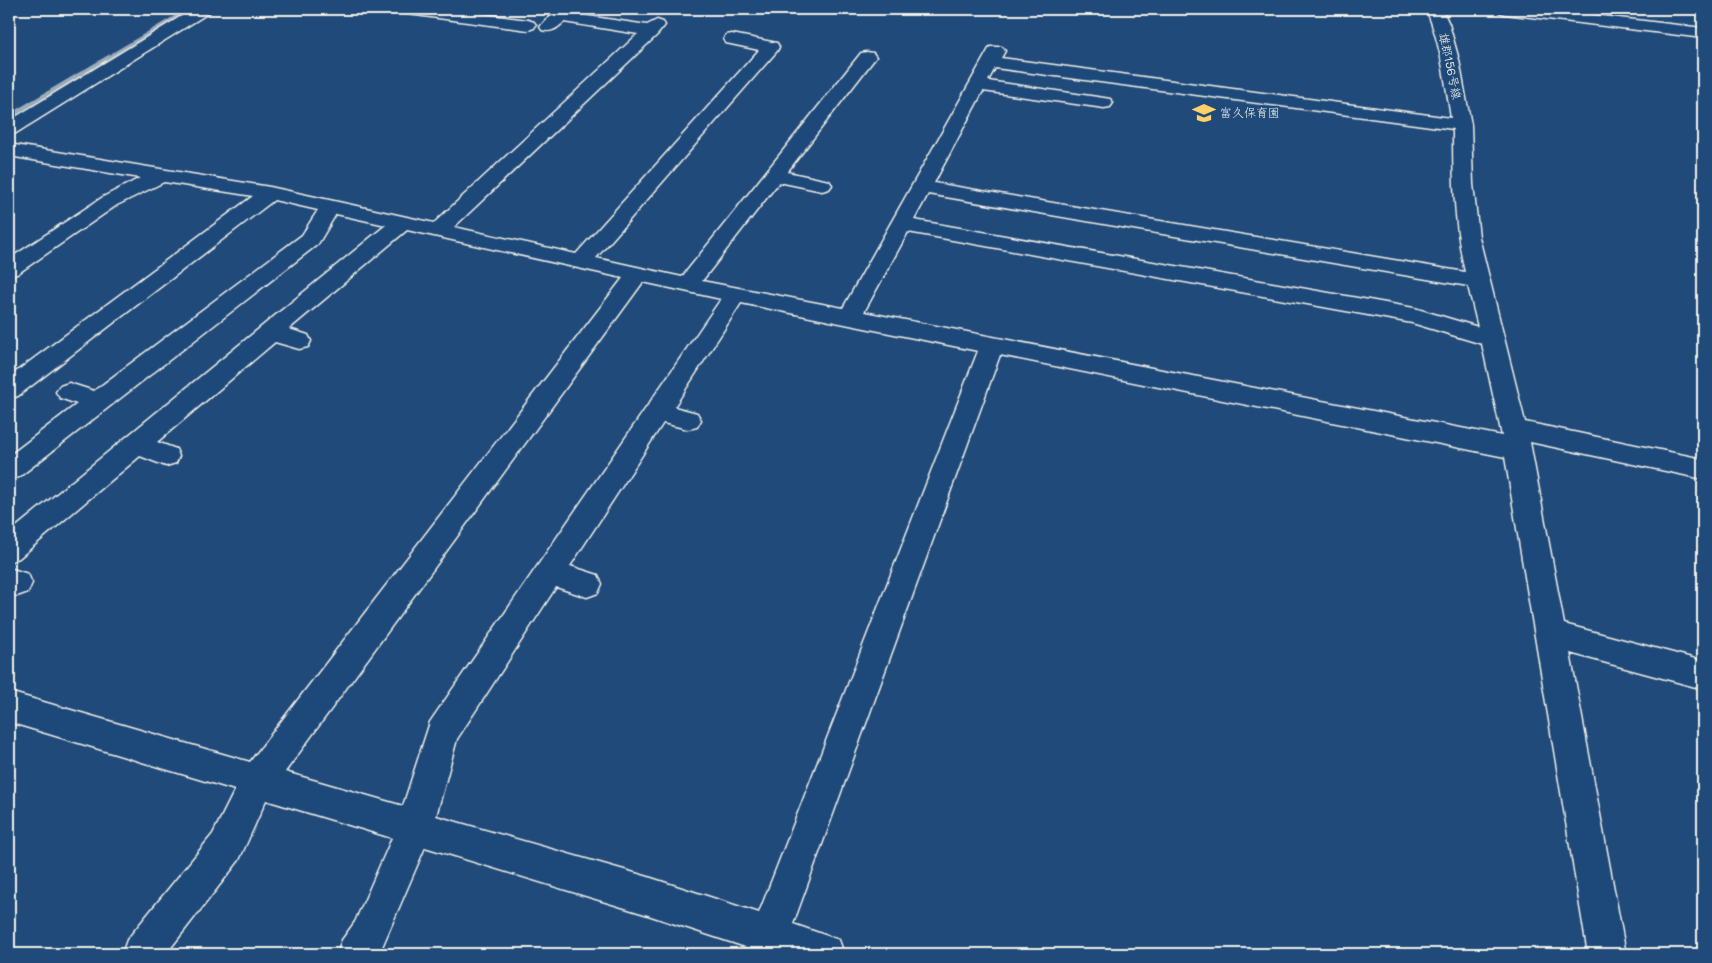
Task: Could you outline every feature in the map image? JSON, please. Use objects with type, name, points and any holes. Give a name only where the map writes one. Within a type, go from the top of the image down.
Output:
[{"type":"street","points":[[9,129],[204,9]]},
{"type":"street","points":[[408,9],[538,23]]},
{"type":"street","name":"雄郡156号線","points":[[1434,9],[1441,24],[1462,125],[1462,184],[1468,237],[1515,439],[1607,954]]},
{"type":"street","points":[[1505,9],[1703,34]]},
{"type":"street","points":[[438,231],[654,28],[561,17],[538,23],[514,36]]},
{"type":"street","points":[[582,260],[771,47],[732,39]]},
{"type":"street","points":[[686,285],[867,57]]},
{"type":"street","points":[[850,317],[993,57],[1462,125]]},
{"type":"street","points":[[977,85],[1104,103]]},
{"type":"street","points":[[12,153],[270,194],[582,260],[686,285],[992,345],[1515,439],[1703,469]]},
{"type":"street","points":[[774,175],[822,185]]},
{"type":"street","points":[[9,269],[110,201],[161,176]]},
{"type":"street","points":[[921,187],[1479,281]]},
{"type":"street","points":[[9,390],[270,194]]},
{"type":"street","points":[[9,470],[310,238],[331,206]]},
{"type":"street","points":[[9,550],[402,223]]},
{"type":"street","points":[[901,224],[1414,316],[1492,339]]},
{"type":"street","points":[[20,238],[46,244]]},
{"type":"street","points":[[140,954],[226,847],[257,781],[638,274]]},
{"type":"street","points":[[217,282],[244,289]]},
{"type":"street","points":[[356,954],[368,936],[415,827],[442,733],[735,295]]},
{"type":"street","points":[[271,332],[299,341]]},
{"type":"street","points":[[769,936],[992,345]]},
{"type":"street","points":[[68,392],[97,402]]},
{"type":"street","points":[[657,412],[688,420]]},
{"type":"street","points":[[135,444],[166,456]]},
{"type":"street","points":[[549,572],[587,584]]},
{"type":"street","points":[[1549,634],[1703,675]]},
{"type":"street","points":[[9,707],[645,895],[825,954]]},
{"type":"waterway","points":[[9,117],[191,9]]},
{"type":"place","name":"富久保育園","points":[[1204,113]]}]
